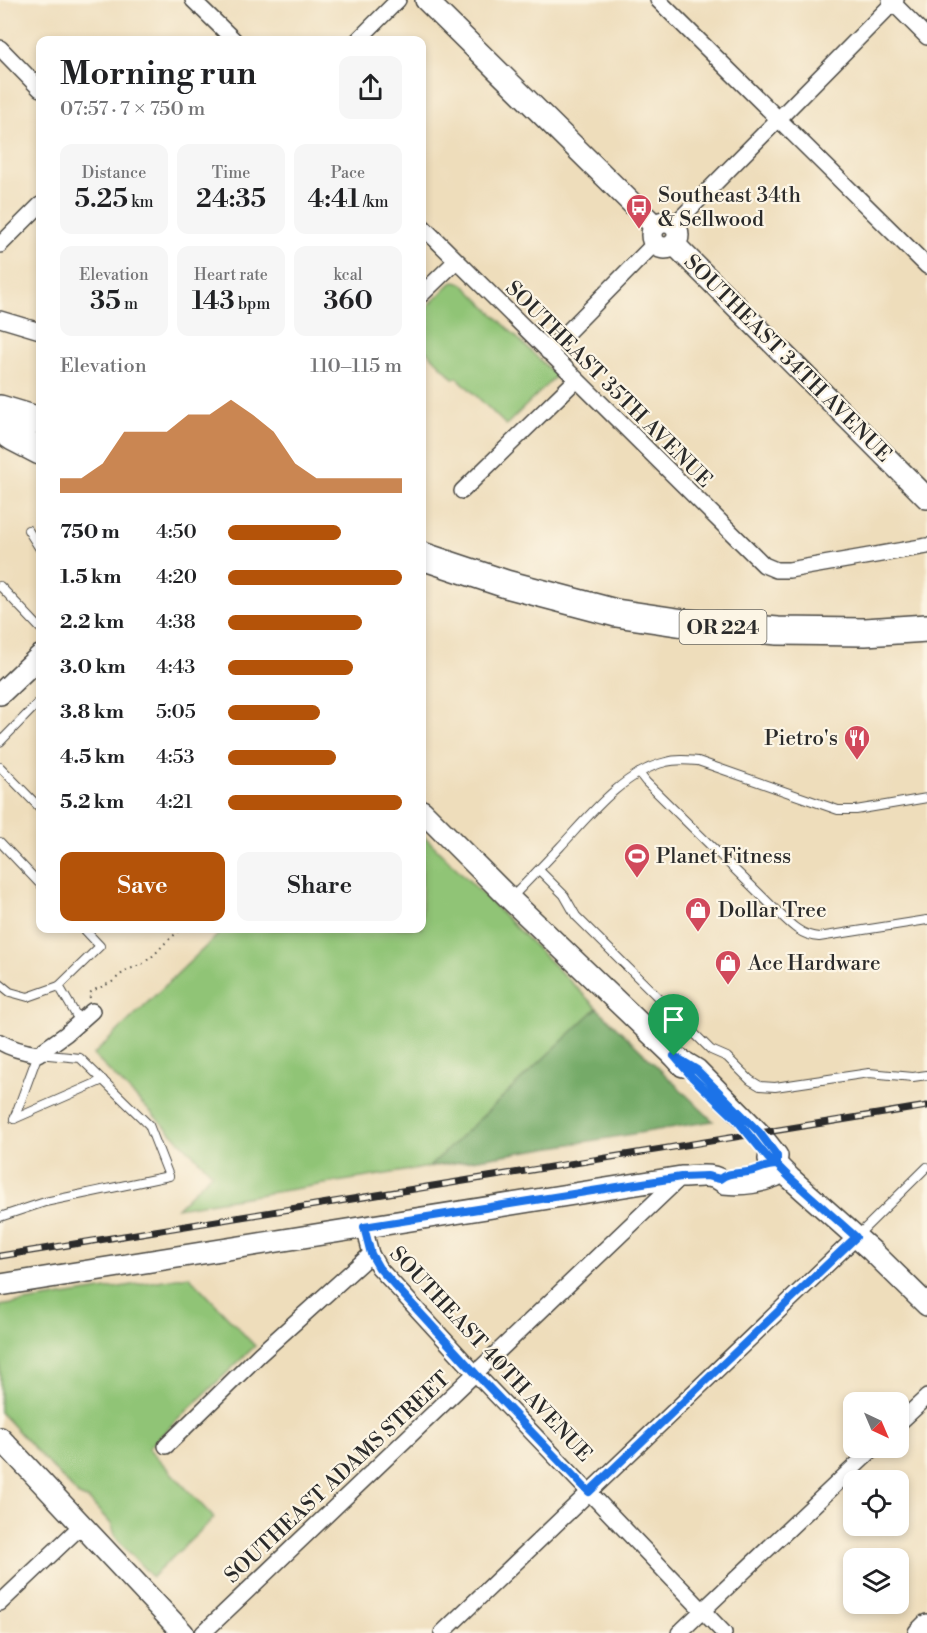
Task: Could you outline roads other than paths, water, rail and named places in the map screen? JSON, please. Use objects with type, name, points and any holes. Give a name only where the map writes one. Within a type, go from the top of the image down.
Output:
[{"type":"highway","points":[[0,409],[36,420]]},
{"type":"highway","points":[[0,428],[36,449]]},
{"type":"highway","name":"OR 224","points":[[426,557],[506,584],[616,613],[684,623],[778,631],[865,632],[927,628]]},
{"type":"street","points":[[193,0],[230,36]]},
{"type":"street","points":[[362,36],[398,0]]},
{"type":"street","name":"SOUTHEAST 34TH AVENUE","points":[[426,0],[665,234],[927,498]]},
{"type":"street","points":[[658,0],[927,266]]},
{"type":"street","points":[[548,352],[893,1],[927,37]]},
{"type":"street","points":[[0,48],[36,85]]},
{"type":"street","points":[[0,245],[36,210]]},
{"type":"street","name":"SOUTHEAST 35TH AVENUE","points":[[426,230],[748,552],[764,565],[783,570],[927,546]]},
{"type":"street","points":[[426,290],[456,261]]},
{"type":"street","points":[[0,319],[36,330]]},
{"type":"street","points":[[462,491],[576,380]]},
{"type":"street","points":[[0,694],[36,660]]},
{"type":"street","points":[[0,1285],[681,1177],[707,1176],[720,1179],[724,1183],[737,1184],[758,1182],[775,1176],[777,1156],[759,1132],[697,1070],[674,1056],[426,815]]},
{"type":"street","points":[[0,1042],[23,1052],[38,1054],[92,1011]]},
{"type":"street","points":[[777,1165],[927,1305]]},
{"type":"street","name":"SOUTHEAST ADAMS STREET","points":[[203,1633],[681,1177]]},
{"type":"street","name":"SOUTHEAST 40TH AVENUE","points":[[364,1227],[371,1254],[379,1268],[476,1374],[724,1633]]},
{"type":"street","points":[[442,1633],[856,1237]]},
{"type":"street","points":[[166,1446],[260,1354],[371,1254]]},
{"type":"street","points":[[909,1414],[927,1397]]},
{"type":"street","points":[[0,1438],[183,1633]]},
{"type":"street","points":[[679,1633],[863,1458]]},
{"type":"street","points":[[0,1602],[82,1525]]},
{"type":"street","points":[[919,1633],[927,1625]]},
{"type":"lane","points":[[28,530],[36,543]]},
{"type":"lane","points":[[0,586],[36,624]]},
{"type":"lane","points":[[0,742],[36,705]]},
{"type":"lane","points":[[510,899],[622,785],[639,773],[667,761],[698,761],[838,810],[856,810],[927,798]]},
{"type":"lane","points":[[0,767],[36,804]]},
{"type":"lane","points":[[639,773],[800,932],[810,937],[819,937],[927,920]]},
{"type":"lane","points":[[0,842],[36,880]]},
{"type":"lane","points":[[539,870],[564,895],[576,916],[711,1050],[727,1057],[750,1080],[760,1086],[775,1087],[869,1073],[913,1077],[927,1075]]},
{"type":"lane","points":[[0,984],[10,992],[28,996],[59,986],[100,946],[88,933]]},
{"type":"lane","points":[[59,986],[80,1022]]},
{"type":"lane","points":[[0,1217],[45,1202],[169,1176],[149,1125],[103,1080],[80,1058],[38,1054],[15,1119],[103,1080]]},
{"type":"lane","points":[[856,1237],[927,1169]]},
{"type":"railway","points":[[0,1256],[927,1106]]},
{"type":"place","name":"Southeast 34th & Sellwood","points":[[639,230]]},
{"type":"place","name":"Pietro's","points":[[857,761]]},
{"type":"place","name":"Planet Fitness","points":[[637,879]]},
{"type":"place","name":"Dollar Tree","points":[[698,933]]},
{"type":"place","name":"Ace Hardware","points":[[728,986]]}]
